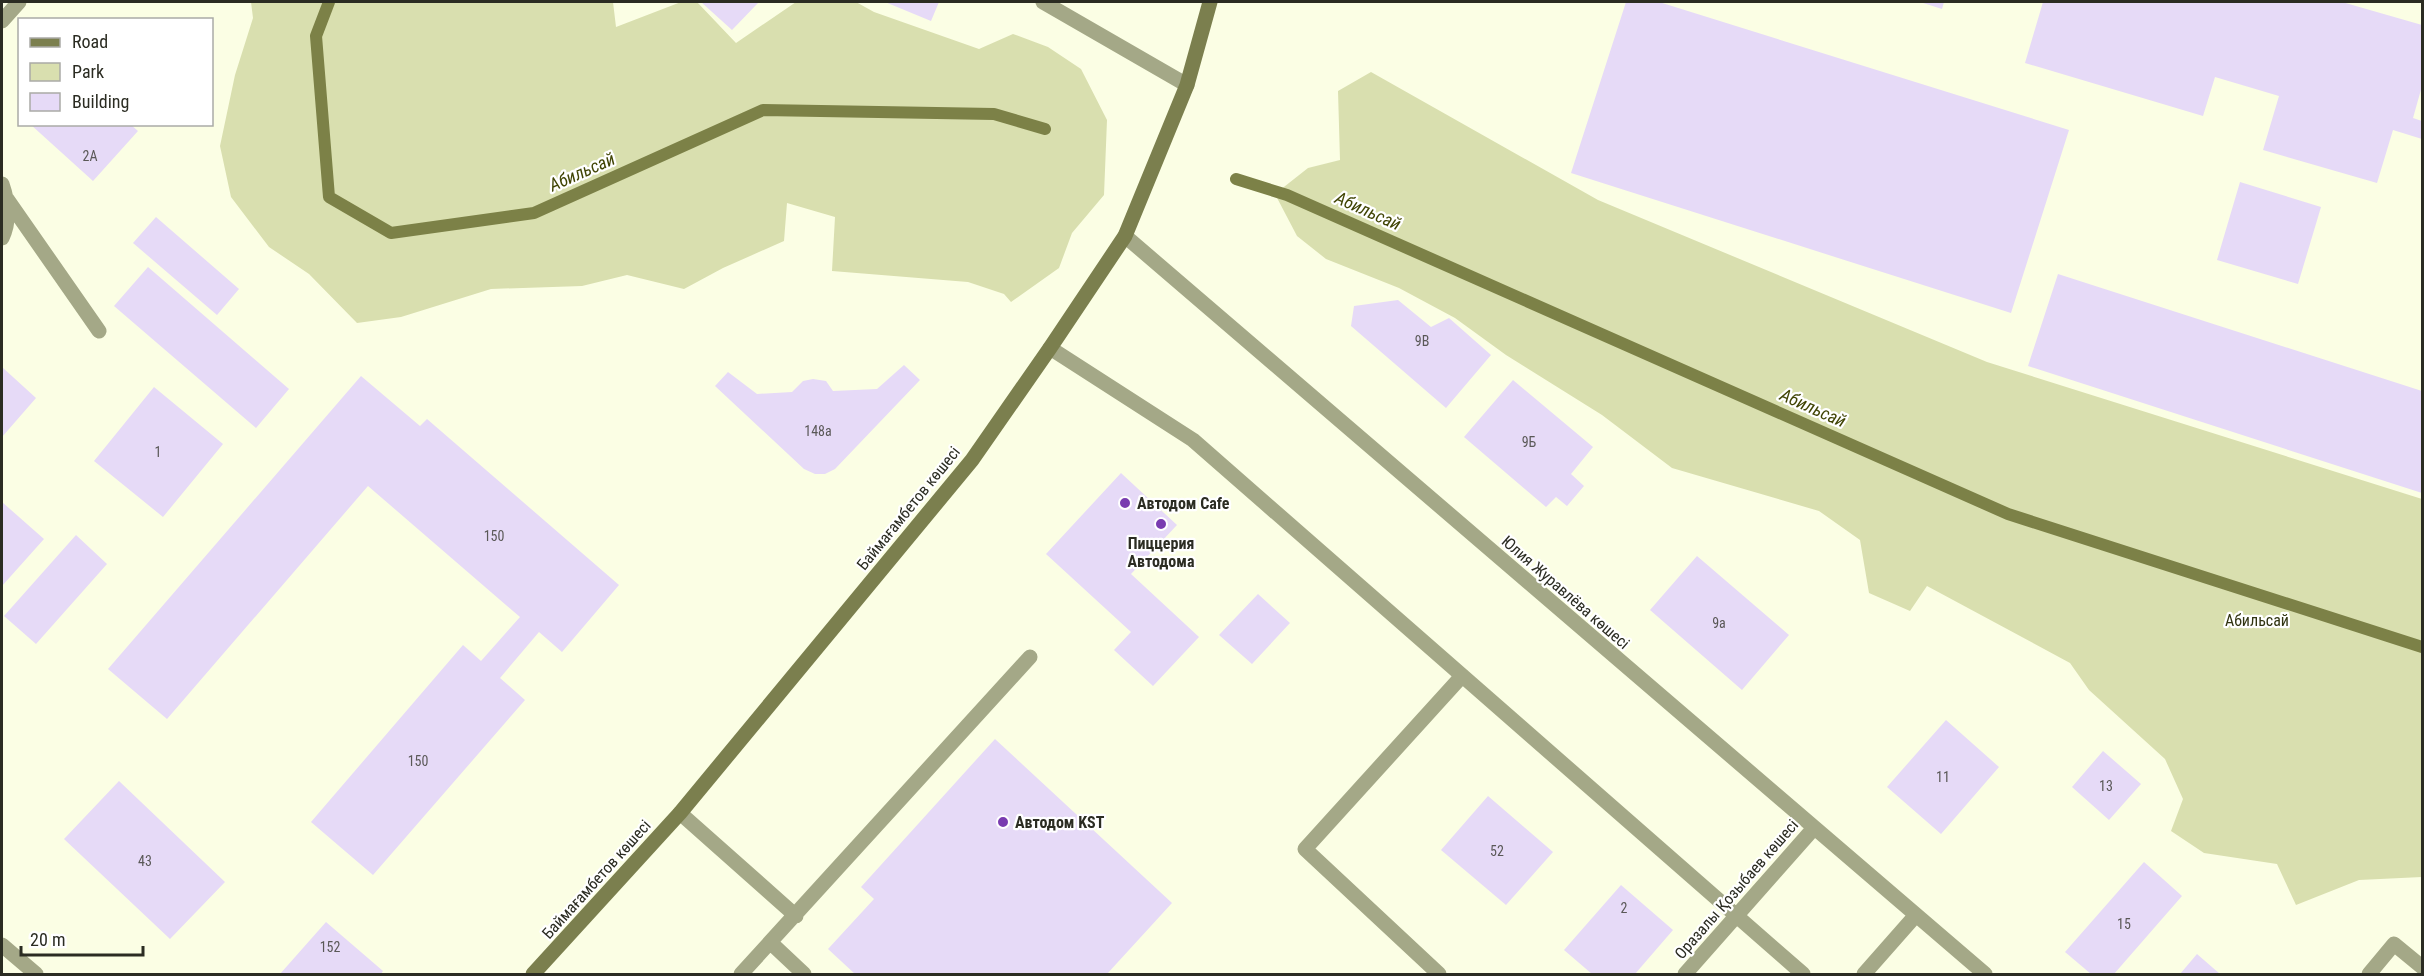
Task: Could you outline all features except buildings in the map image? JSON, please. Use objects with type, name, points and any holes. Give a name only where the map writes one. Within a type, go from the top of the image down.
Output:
[{"type":"main road","name":"Баймағамбетов көшесі","points":[[533,975],[680,813],[972,460],[1050,348],[1125,236],[1187,85],[1210,2]]},
{"type":"street","points":[[2,21],[19,2]]},
{"type":"street","points":[[1043,2],[1187,85]]},
{"type":"street","points":[[2,238],[6,230],[4,192]]},
{"type":"street","points":[[4,192],[99,331]]},
{"type":"street","name":"Юлия Журавлёва көшесі","points":[[1125,236],[1985,975]]},
{"type":"street","points":[[1050,348],[1193,440],[1803,975]]},
{"type":"street","points":[[741,975],[1030,657]]},
{"type":"street","points":[[1439,975],[1305,849],[1462,676]]},
{"type":"street","points":[[680,813],[796,916]]},
{"type":"street","name":"Оразалы Қозыбаев көшесі","points":[[1685,975],[1814,828]]},
{"type":"street","points":[[1863,975],[1916,915]]},
{"type":"street","points":[[771,943],[804,975]]},
{"type":"street","points":[[2369,975],[2394,944],[2422,967]]},
{"type":"street","points":[[2,945],[36,975]]},
{"type":"green space","name":"Абильсай","points":[[251,2],[613,2],[616,27],[681,2],[697,2],[736,43],[796,2],[856,2],[874,12],[979,49],[1013,34],[1048,47],[1081,69],[1107,120],[1104,195],[1072,233],[1059,268],[1011,302],[1004,294],[968,282],[832,271],[835,217],[787,203],[784,241],[723,268],[684,289],[627,275],[582,286],[491,289],[401,317],[357,323],[309,274],[269,247],[231,197],[220,146],[235,75],[253,18]]},
{"type":"green space","name":"Абильсай","points":[[1371,72],[1598,200],[1987,362],[2422,499],[2422,877],[2359,880],[2296,905],[2277,864],[2204,853],[2171,831],[2183,799],[2165,759],[2089,690],[2070,663],[1927,586],[1910,611],[1869,593],[1860,540],[1819,511],[1672,468],[1602,415],[1506,355],[1455,318],[1399,288],[1326,259],[1297,236],[1275,194],[1308,168],[1340,160],[1338,91]]},
{"type":"waterway","name":"Абильсай","points":[[329,2],[316,36],[329,197],[391,233],[534,213],[763,110],[994,114],[1045,129]]},
{"type":"waterway","name":"Абильсай","points":[[1236,179],[1287,195],[2008,514],[2422,647]]},
{"type":"place","name":"Автодом Cafe","points":[[1125,503]]},
{"type":"place","name":"Пиццерия Автодома","points":[[1161,524]]},
{"type":"place","name":"Автодом KST","points":[[1003,822]]}]
